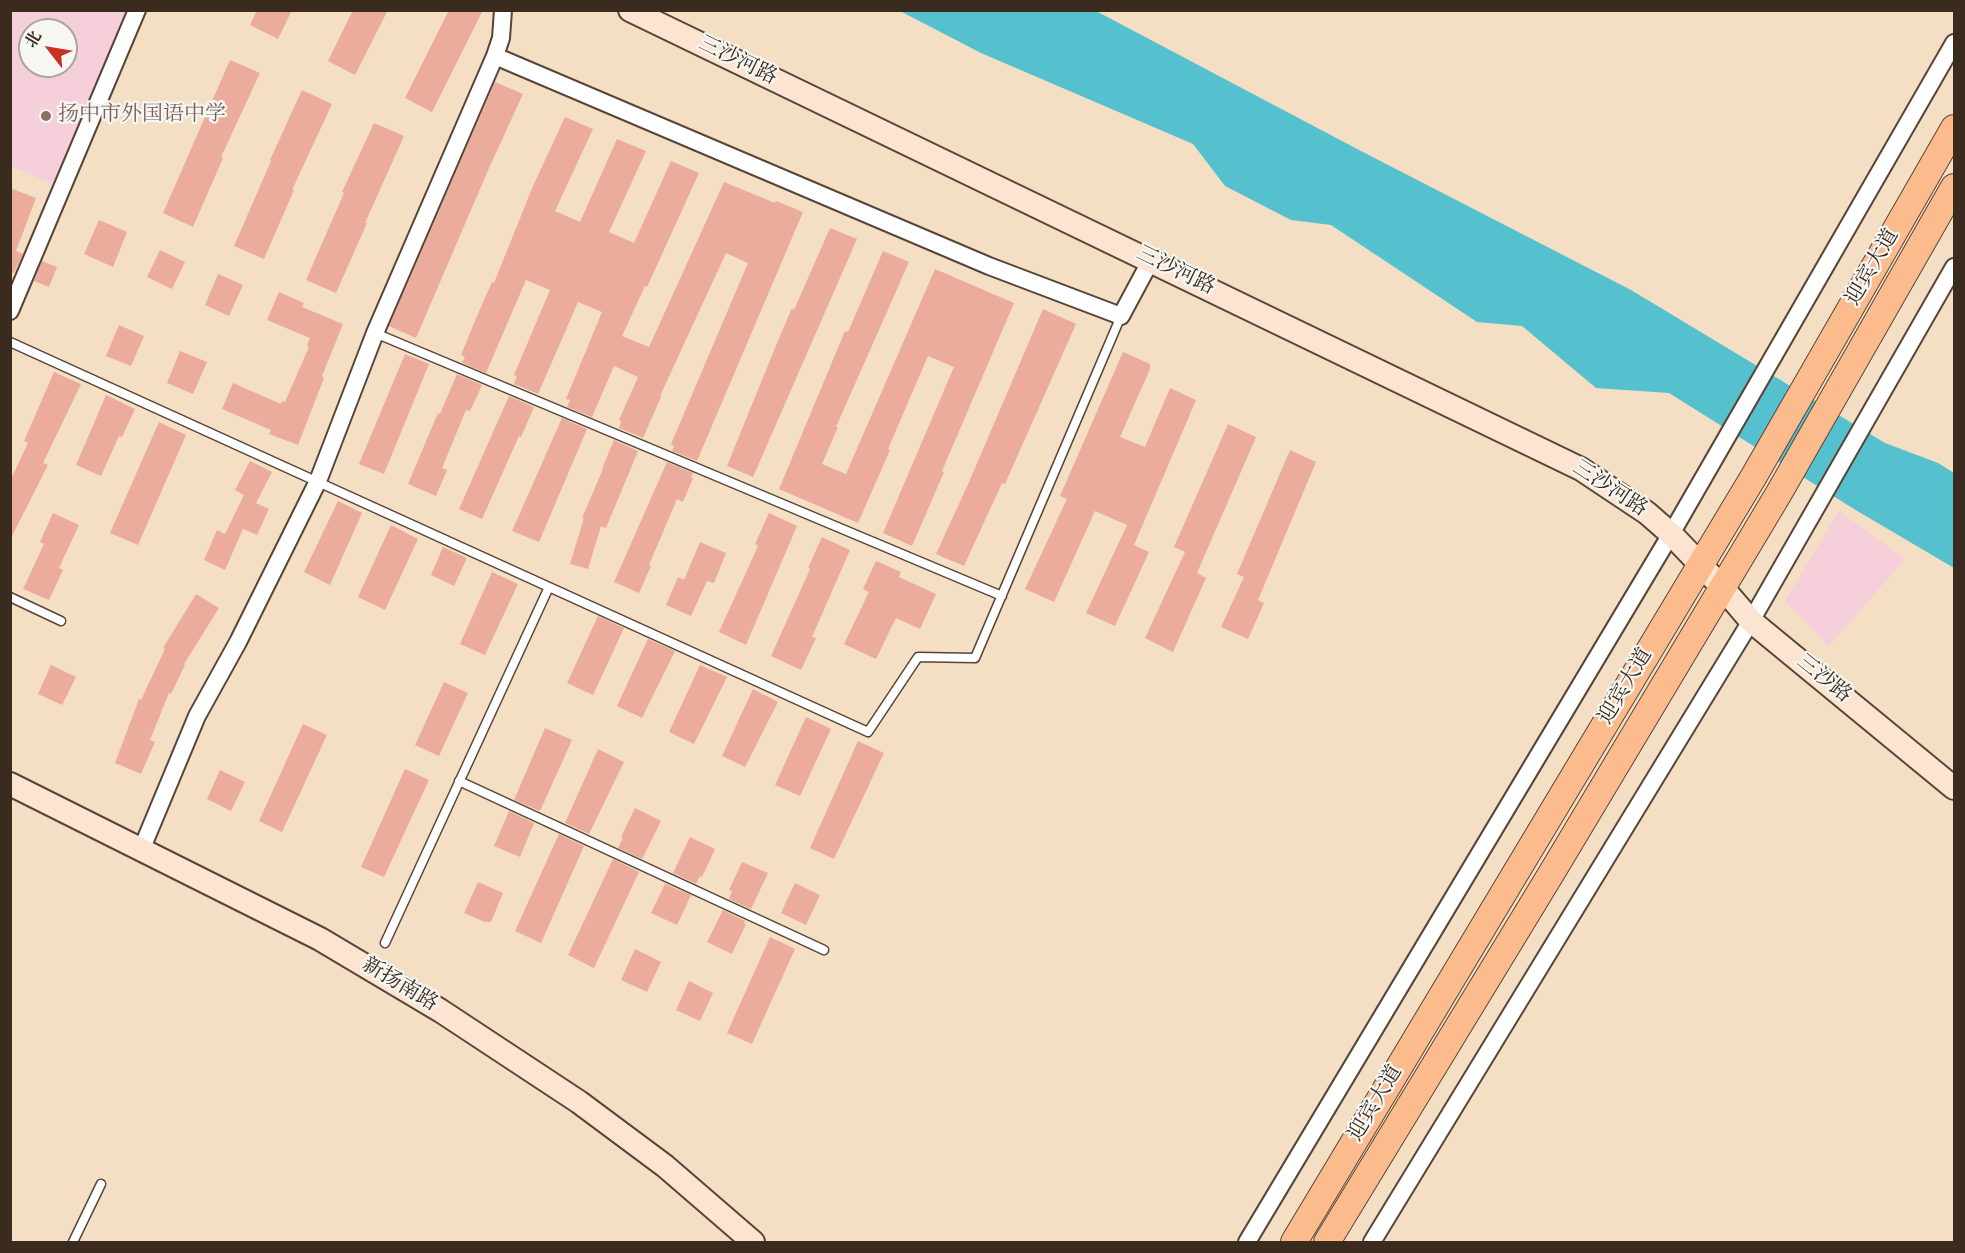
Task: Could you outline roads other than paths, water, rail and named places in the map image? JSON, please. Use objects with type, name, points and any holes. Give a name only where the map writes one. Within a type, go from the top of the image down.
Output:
[{"type":"main road","name":"迎宾大道","points":[[1293,1242],[1754,476],[1954,128]]},
{"type":"main road","name":"迎宾大道","points":[[1327,1242],[1779,493],[1954,187]]},
{"type":"main road","points":[[1529,853],[1554,869]]},
{"type":"street","points":[[10,311],[137,10]]},
{"type":"street","points":[[141,848],[197,716],[238,642],[318,481],[375,333],[495,56],[501,38],[502,10]]},
{"type":"street","name":"三沙河路","points":[[630,10],[1581,469],[1647,513],[1700,564]]},
{"type":"street","points":[[1247,1242],[1671,534],[1954,43]]},
{"type":"street","points":[[495,56],[530,73],[989,266],[1121,316],[1151,260]]},
{"type":"street","points":[[1372,1242],[1751,621],[1954,267]]},
{"type":"street","name":"三沙路","points":[[1700,564],[1751,621],[1954,788]]},
{"type":"street","name":"新扬南路","points":[[10,784],[320,939],[441,1011],[608,1123],[665,1166],[753,1242]]},
{"type":"lane","points":[[10,342],[868,732],[918,657],[975,658],[1121,316]]},
{"type":"lane","points":[[375,333],[1002,596]]},
{"type":"lane","points":[[385,943],[549,587]]},
{"type":"lane","points":[[10,597],[61,621]]},
{"type":"lane","points":[[459,782],[824,950]]},
{"type":"lane","points":[[73,1242],[100,1184]]},
{"type":"water","points":[[900,11],[1096,11],[1631,290],[1885,443],[1938,463],[1954,473],[1954,568],[1854,509],[1669,393],[1596,388],[1522,326],[1477,322],[1331,225],[1291,220],[1225,186],[1193,144],[981,53]]},
{"type":"place","name":"扬中市外国语中学","points":[[46,116]]}]
